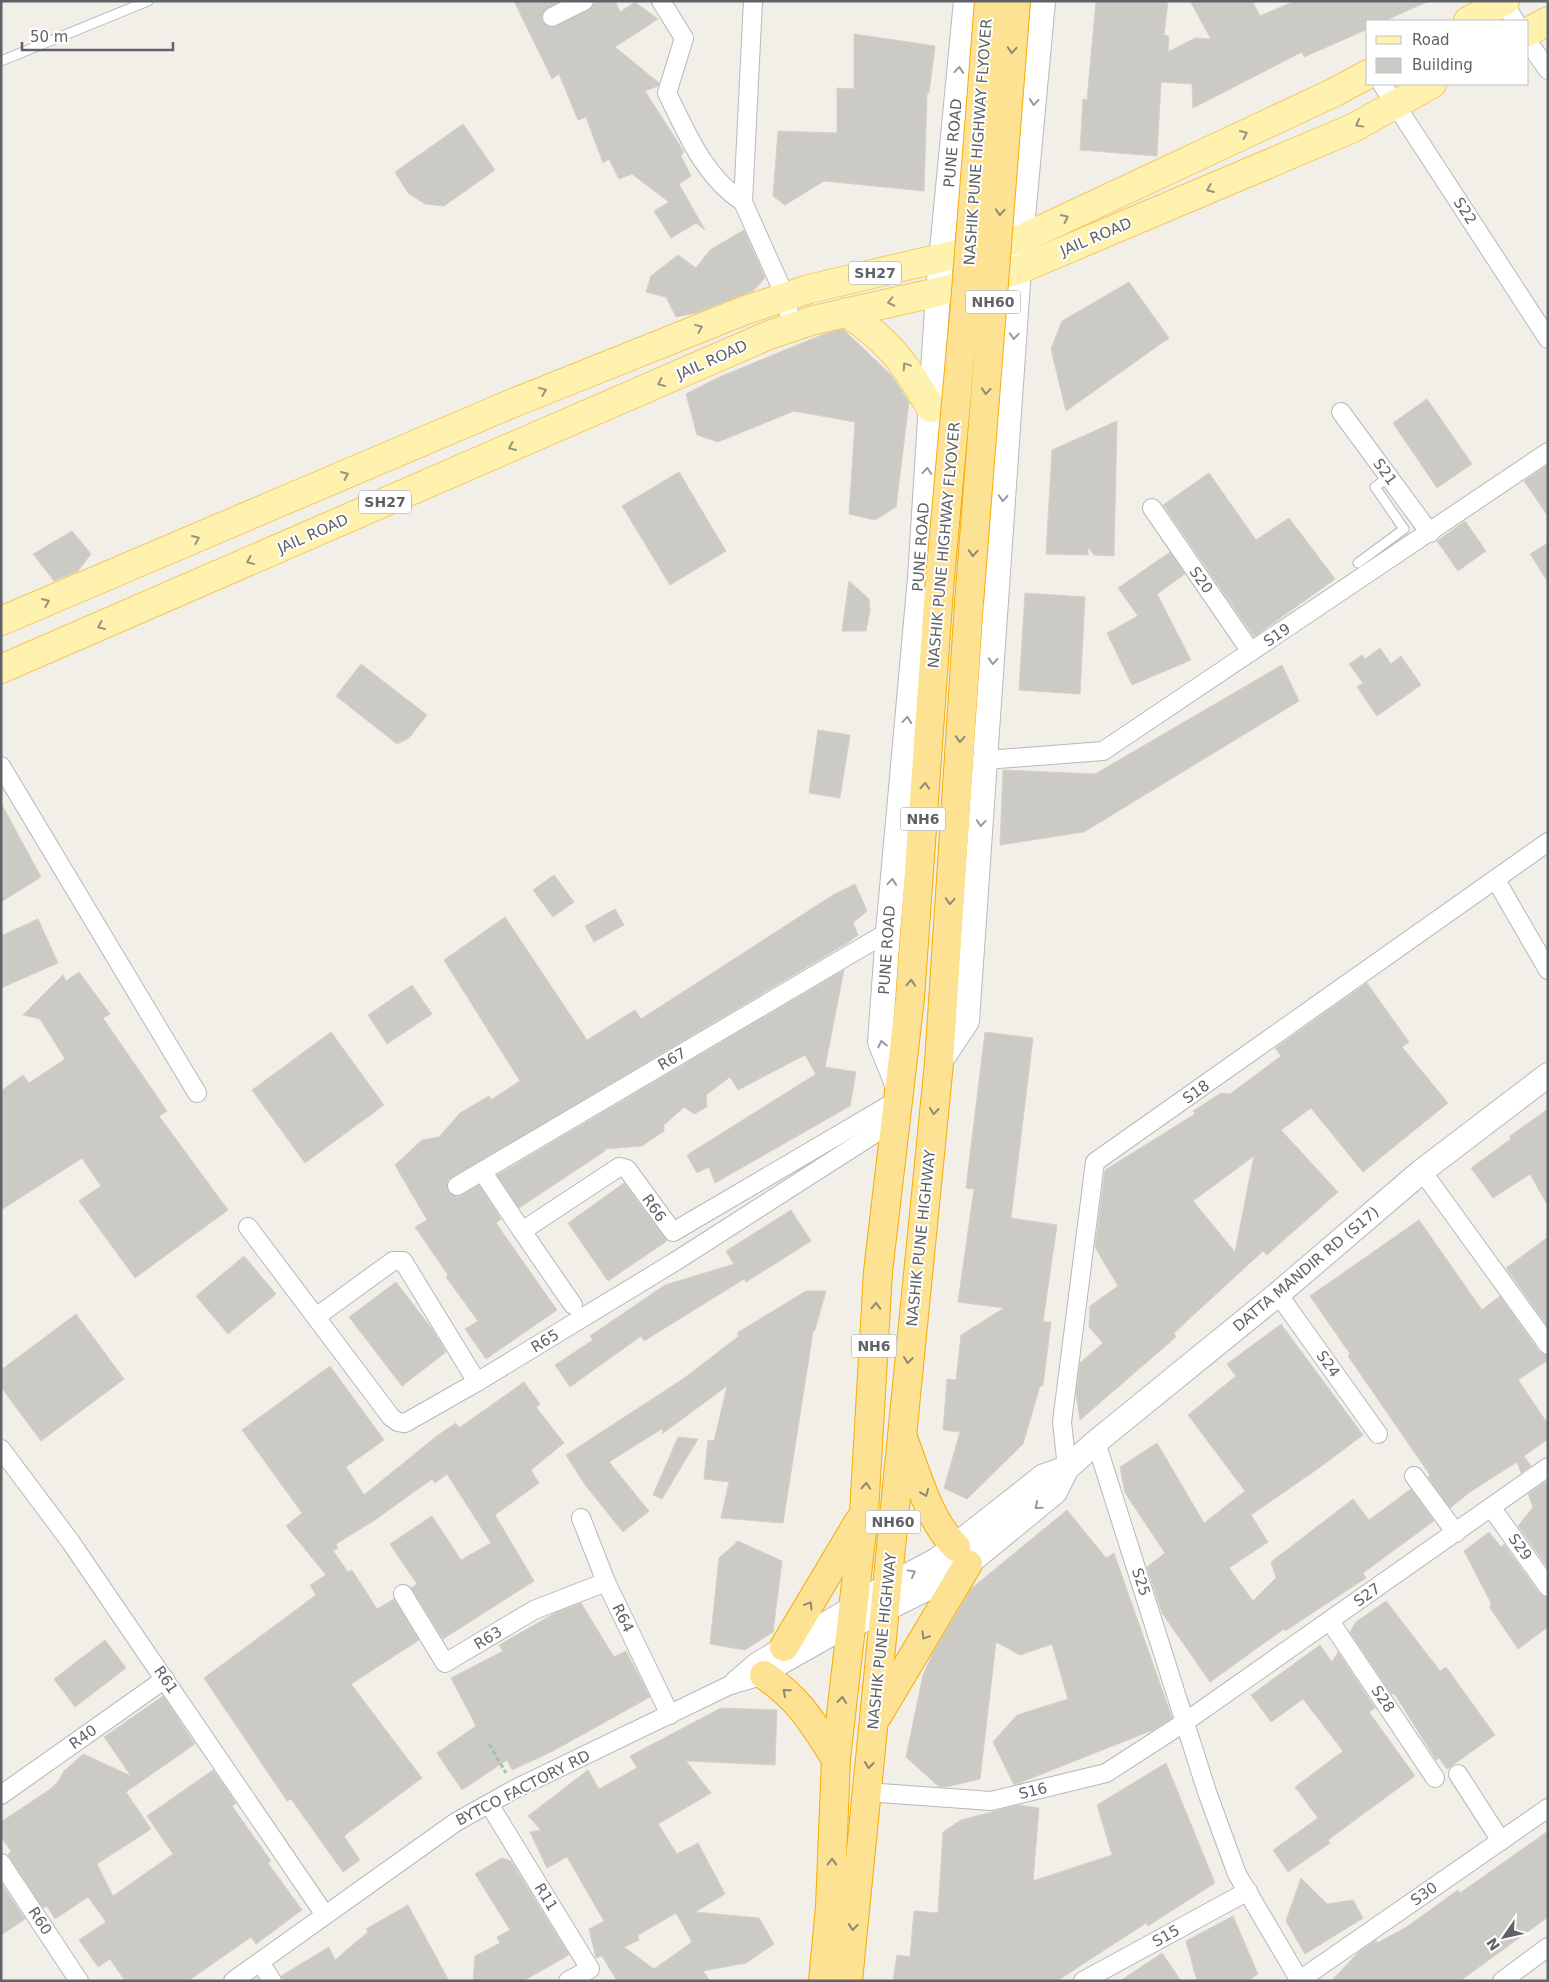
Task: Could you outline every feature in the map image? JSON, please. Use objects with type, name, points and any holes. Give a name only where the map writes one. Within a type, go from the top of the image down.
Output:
[{"type":"highway","name":"NASHIK PUNE HIGHWAY FLYOVER","points":[[898,1103],[910,998],[939,589],[965,304],[988,1]]},
{"type":"highway","name":"NASHIK PUNE HIGHWAY FLYOVER","points":[[938,1063],[969,603],[1016,1]]},
{"type":"highway","name":"NASHIK PUNE HIGHWAY","points":[[848,1981],[938,1063]]},
{"type":"highway","name":"NH6","points":[[852,1615],[864,1513],[878,1272],[898,1103]]},
{"type":"highway","points":[[874,1722],[962,1555],[943,1533],[934,1515],[901,1432]]},
{"type":"highway","points":[[784,1647],[864,1513]]},
{"type":"highway","points":[[823,1981],[830,1907],[836,1759],[852,1615]]},
{"type":"highway","points":[[764,1675],[786,1691],[803,1708],[836,1759]]},
{"type":"main road","name":"PUNE ROAD","points":[[898,1103],[880,1042],[920,578],[938,292],[966,1]]},
{"type":"main road","points":[[938,1063],[967,1021],[1018,270],[1043,1]]},
{"type":"main road","points":[[1471,20],[1507,6]]},
{"type":"main road","points":[[1529,31],[1548,21]]},
{"type":"main road","name":"JAIL ROAD","points":[[1,621],[513,403],[797,293],[1021,239],[1335,92],[1366,75]]},
{"type":"main road","name":"JAIL ROAD","points":[[1,669],[792,327],[846,312],[938,292],[1018,270],[1352,128],[1389,94],[1428,85]]},
{"type":"main road","points":[[846,312],[894,350],[906,366],[931,408]]},
{"type":"main road","name":"DATTA MANDIR RD (S17)","points":[[852,1615],[886,1599],[937,1560],[962,1555],[1044,1476],[1066,1468],[1278,1294],[1422,1171],[1548,1075]]},
{"type":"street","points":[[552,17],[584,1]]},
{"type":"street","points":[[661,1],[684,38],[667,93],[698,157],[725,191],[742,202],[797,293],[792,327]]},
{"type":"street","points":[[742,202],[753,1]]},
{"type":"street","points":[[1529,43],[1548,70]]},
{"type":"street","name":"S22","points":[[1389,94],[1548,339]]},
{"type":"street","name":"S21","points":[[1341,412],[1430,533]]},
{"type":"street","name":"S19","points":[[986,760],[1103,752],[1548,452]]},
{"type":"street","name":"S20","points":[[1152,508],[1251,652]]},
{"type":"street","points":[[1,766],[197,1094]]},
{"type":"street","name":"S18","points":[[1066,1468],[1062,1422],[1095,1162],[1548,842]]},
{"type":"street","points":[[1496,880],[1548,970]]},
{"type":"street","name":"R67","points":[[457,1186],[888,932]]},
{"type":"street","name":"R66","points":[[522,1231],[619,1167],[626,1169],[673,1232],[898,1103]]},
{"type":"street","name":"R65","points":[[248,1227],[391,1417],[398,1422],[412,1421],[686,1254],[898,1103]]},
{"type":"street","points":[[482,1171],[573,1305]]},
{"type":"street","points":[[1422,1171],[1548,1345]]},
{"type":"street","points":[[673,1232],[686,1254]]},
{"type":"street","points":[[316,1317],[393,1261],[403,1261],[477,1382]]},
{"type":"street","name":"S24","points":[[1278,1294],[1378,1434]]},
{"type":"street","name":"S25","points":[[1096,1442],[1207,1792],[1237,1874],[1300,1980]]},
{"type":"street","name":"R61","points":[[1,1449],[70,1541],[325,1915]]},
{"type":"street","name":"S27","points":[[1186,1722],[1548,1467]]},
{"type":"street","points":[[1414,1476],[1456,1532]]},
{"type":"street","name":"S29","points":[[1491,1507],[1548,1587]]},
{"type":"street","name":"R64","points":[[582,1518],[606,1582],[670,1715]]},
{"type":"street","name":"R63","points":[[403,1594],[445,1663],[534,1610],[606,1582]]},
{"type":"street","name":"BYTCO FACTORY RD","points":[[728,1686],[756,1662],[852,1615]]},
{"type":"street","name":"BYTCO FACTORY RD","points":[[234,1981],[456,1822],[515,1789],[728,1686],[764,1675],[852,1615]]},
{"type":"street","name":"S28","points":[[1330,1621],[1435,1778]]},
{"type":"street","name":"R40","points":[[1,1795],[165,1679]]},
{"type":"street","name":"S16","points":[[866,1792],[991,1801],[1106,1773],[1186,1722]]},
{"type":"street","points":[[1458,1774],[1501,1841]]},
{"type":"street","name":"R11","points":[[490,1804],[590,1969],[568,1981]]},
{"type":"street","name":"S30","points":[[1300,1980],[1548,1808]]},
{"type":"street","name":"R60","points":[[1,1862],[79,1981]]},
{"type":"street","name":"S15","points":[[1083,1981],[1248,1891]]},
{"type":"street","points":[[1502,1981],[1548,1947]]},
{"type":"street","points":[[260,1962],[272,1981]]},
{"type":"lane","points":[[1,61],[148,1]]},
{"type":"lane","points":[[1358,563],[1404,530],[1375,487],[1389,477]]},
{"type":"path","points":[[489,1744],[515,1789]]},
{"type":"building","points":[[514,1],[560,1],[543,12],[542,21],[551,28],[589,10],[596,1],[615,1],[620,12],[635,2],[658,19],[615,47],[659,83],[658,86],[645,91],[684,152],[681,156],[691,176],[679,184],[705,230],[696,223],[671,238],[654,211],[669,202],[632,174],[619,179],[609,159],[603,163],[586,117],[578,120],[559,74],[552,79]]},
{"type":"building","points":[[1096,1],[1168,1],[1164,35],[1169,36],[1168,52],[1195,38],[1211,39],[1190,1],[1252,1],[1260,16],[1295,1],[1429,1],[1386,20],[1366,20],[1366,30],[1304,57],[1302,52],[1193,108],[1192,84],[1161,82],[1157,156],[1080,150],[1083,99],[1087,100]]},
{"type":"building","points":[[854,34],[935,46],[929,93],[927,93],[924,191],[824,181],[785,205],[773,196],[778,131],[837,133],[837,88],[854,89]]},
{"type":"building","points":[[463,124],[495,170],[444,206],[425,204],[408,193],[395,172]]},
{"type":"building","points":[[744,230],[765,278],[753,291],[696,313],[676,317],[666,297],[646,292],[651,276],[678,255],[696,268],[710,250]]},
{"type":"building","points":[[1129,282],[1169,338],[1066,411],[1051,349],[1062,321]]},
{"type":"building","points":[[843,329],[892,376],[909,402],[896,507],[875,520],[849,514],[855,422],[794,411],[718,442],[697,435],[686,394],[717,378],[824,334]]},
{"type":"building","points":[[1427,399],[1472,464],[1437,488],[1393,423]]},
{"type":"building","points":[[1117,421],[1114,556],[1094,555],[1088,547],[1088,555],[1046,554],[1052,450]]},
{"type":"building","points":[[1548,465],[1548,516],[1524,481]]},
{"type":"building","points":[[679,472],[726,551],[670,585],[622,506]]},
{"type":"building","points":[[1209,473],[1256,540],[1289,518],[1335,579],[1254,637],[1163,505]]},
{"type":"building","points":[[1465,521],[1486,551],[1458,571],[1437,541]]},
{"type":"building","points":[[72,531],[91,554],[78,571],[54,581],[33,554]]},
{"type":"building","points":[[1548,543],[1548,582],[1530,554]]},
{"type":"building","points":[[1170,552],[1185,574],[1157,594],[1191,660],[1132,685],[1107,633],[1138,616],[1118,588]]},
{"type":"building","points":[[849,581],[869,599],[870,610],[866,631],[842,631]]},
{"type":"building","points":[[1025,593],[1085,597],[1080,694],[1019,690]]},
{"type":"building","points":[[1380,648],[1391,664],[1401,656],[1421,685],[1377,716],[1357,687],[1363,683],[1349,664],[1362,655],[1365,659]]},
{"type":"building","points":[[361,664],[427,715],[409,738],[397,744],[336,696]]},
{"type":"building","points":[[1282,665],[1299,701],[1084,832],[1000,845],[1003,770],[1095,774]]},
{"type":"building","points":[[818,730],[850,735],[840,798],[809,793]]},
{"type":"building","points":[[1,803],[41,877],[1,902]]},
{"type":"building","points":[[554,875],[574,902],[553,917],[533,890]]},
{"type":"building","points":[[855,884],[867,911],[853,923],[858,935],[849,942],[448,1180],[448,1191],[457,1197],[479,1185],[501,1219],[496,1223],[557,1310],[486,1359],[465,1329],[478,1321],[446,1277],[448,1275],[415,1227],[427,1220],[395,1165],[422,1140],[439,1137],[460,1113],[489,1096],[491,1100],[520,1081],[444,960],[505,917],[587,1040],[635,1010],[641,1019],[833,895]]},
{"type":"building","points":[[615,909],[624,925],[594,942],[585,926]]},
{"type":"building","points":[[38,919],[58,963],[1,988],[1,936]]},
{"type":"building","points":[[844,970],[825,1067],[856,1072],[850,1106],[715,1183],[709,1167],[697,1173],[687,1155],[816,1074],[805,1055],[738,1090],[730,1077],[706,1095],[707,1107],[694,1114],[684,1107],[664,1125],[664,1131],[642,1146],[604,1149],[605,1151],[519,1208],[497,1175]]},
{"type":"building","points":[[79,972],[110,1014],[103,1018],[167,1111],[159,1116],[228,1210],[135,1278],[79,1201],[101,1186],[82,1158],[1,1210],[1,1091],[23,1075],[29,1083],[65,1059],[40,1019],[23,1015],[63,975],[66,981]]},
{"type":"building","points":[[1367,983],[1409,1042],[1402,1047],[1448,1103],[1363,1172],[1311,1108],[1281,1130],[1338,1192],[1267,1255],[1263,1251],[1174,1333],[1176,1337],[1080,1420],[1076,1394],[1080,1363],[1103,1343],[1089,1327],[1090,1306],[1118,1286],[1095,1247],[1105,1170],[1195,1114],[1193,1111],[1221,1093],[1230,1094],[1281,1056],[1275,1048]],"holes":[[[1254,1156],[1235,1252],[1193,1201]]]},
{"type":"building","points":[[412,985],[432,1014],[387,1044],[368,1015]]},
{"type":"building","points":[[331,1032],[384,1105],[305,1163],[252,1090]]},
{"type":"building","points":[[985,1032],[1033,1038],[1011,1218],[1057,1225],[1043,1322],[1051,1322],[1043,1386],[1040,1386],[1023,1444],[967,1499],[944,1488],[960,1432],[943,1430],[947,1379],[956,1380],[961,1335],[1004,1308],[958,1302],[974,1189],[966,1188]]},
{"type":"building","points":[[1548,1109],[1548,1206],[1530,1174],[1493,1198],[1471,1168],[1511,1139],[1510,1136]]},
{"type":"building","points":[[624,1183],[667,1241],[608,1281],[568,1223]]},
{"type":"building","points":[[791,1210],[811,1241],[746,1282],[744,1279],[644,1341],[641,1336],[570,1387],[555,1365],[593,1340],[590,1336],[665,1285],[734,1264],[726,1251]]},
{"type":"building","points":[[1419,1220],[1482,1310],[1500,1296],[1539,1351],[1548,1355],[1548,1360],[1518,1380],[1548,1424],[1548,1439],[1524,1456],[1531,1466],[1521,1473],[1517,1462],[1470,1492],[1450,1508],[1310,1296]]},
{"type":"building","points":[[1548,1237],[1548,1327],[1506,1268]]},
{"type":"building","points":[[244,1256],[276,1294],[228,1334],[196,1296]]},
{"type":"building","points":[[396,1282],[432,1329],[446,1352],[402,1386],[349,1317]]},
{"type":"building","points":[[806,1291],[826,1291],[813,1332],[783,1523],[721,1518],[729,1482],[704,1479],[708,1440],[714,1441],[727,1386],[662,1434],[663,1428],[609,1462],[649,1511],[623,1532],[585,1485],[566,1455],[683,1379],[739,1336],[737,1333]]},
{"type":"building","points":[[76,1314],[124,1379],[41,1441],[1,1387],[1,1370]]},
{"type":"building","points":[[1281,1324],[1363,1435],[1251,1515],[1268,1542],[1229,1568],[1253,1601],[1276,1578],[1271,1562],[1353,1499],[1369,1520],[1411,1489],[1434,1521],[1363,1573],[1366,1578],[1285,1631],[1284,1629],[1210,1682],[1162,1613],[1147,1567],[1165,1553],[1125,1493],[1120,1467],[1157,1443],[1204,1523],[1245,1491],[1188,1415],[1236,1376],[1227,1364]]},
{"type":"building","points":[[330,1366],[384,1440],[346,1467],[364,1495],[438,1435],[456,1423],[459,1428],[524,1382],[540,1404],[536,1407],[564,1443],[531,1470],[539,1483],[495,1515],[534,1581],[443,1639],[411,1588],[417,1584],[390,1544],[432,1516],[461,1560],[491,1543],[447,1474],[435,1483],[432,1479],[375,1520],[336,1544],[338,1548],[333,1551],[348,1572],[352,1570],[377,1609],[394,1599],[419,1640],[351,1684],[422,1778],[344,1836],[360,1860],[343,1872],[291,1799],[287,1801],[204,1678],[316,1595],[310,1585],[326,1575],[286,1526],[302,1513],[242,1430]]},
{"type":"building","points":[[678,1437],[698,1439],[662,1499],[653,1495]]},
{"type":"building","points":[[1545,1482],[1548,1486],[1548,1568],[1518,1526],[1533,1507],[1528,1494]]},
{"type":"building","points":[[1067,1510],[1106,1558],[1114,1553],[1172,1718],[1153,1730],[1014,1785],[993,1742],[1017,1715],[1068,1699],[1052,1644],[1020,1655],[996,1642],[980,1779],[946,1787],[938,1786],[906,1757],[923,1675],[933,1653],[972,1588]]},
{"type":"building","points":[[1489,1532],[1501,1547],[1504,1544],[1539,1593],[1548,1597],[1548,1627],[1518,1649],[1490,1608],[1491,1603],[1464,1551]]},
{"type":"building","points":[[738,1541],[782,1561],[773,1632],[745,1650],[710,1644],[719,1558]]},
{"type":"building","points":[[1386,1601],[1440,1671],[1446,1667],[1495,1735],[1447,1769],[1439,1758],[1436,1760],[1394,1693],[1392,1695],[1350,1632],[1356,1622]]},
{"type":"building","points":[[581,1603],[614,1657],[626,1651],[650,1697],[553,1751],[512,1770],[507,1760],[462,1790],[437,1753],[476,1726],[451,1678],[503,1651],[499,1645],[555,1613]]},
{"type":"building","points":[[105,1640],[126,1668],[75,1707],[54,1679]]},
{"type":"building","points":[[1320,1645],[1332,1662],[1338,1652],[1375,1708],[1369,1712],[1415,1776],[1328,1840],[1330,1843],[1288,1872],[1273,1850],[1318,1818],[1295,1787],[1343,1751],[1303,1699],[1271,1722],[1251,1695]]},
{"type":"building","points":[[163,1696],[195,1744],[126,1792],[151,1829],[97,1864],[113,1896],[173,1854],[147,1816],[213,1770],[236,1803],[232,1806],[271,1861],[268,1863],[302,1910],[256,1944],[251,1937],[188,1981],[125,1981],[110,1959],[98,1967],[79,1940],[106,1922],[88,1897],[55,1919],[47,1906],[43,1908],[8,1855],[11,1851],[1,1837],[1,1822],[49,1790],[57,1783],[64,1771],[83,1754],[131,1776],[104,1737]]},
{"type":"building","points":[[721,1708],[777,1710],[775,1765],[686,1761],[711,1793],[658,1824],[677,1854],[698,1843],[725,1894],[695,1912],[759,1918],[774,1944],[746,1963],[703,1971],[710,1981],[617,1981],[602,1956],[596,1958],[589,1929],[604,1921],[567,1857],[547,1868],[530,1832],[541,1830],[528,1816],[588,1770],[599,1789],[637,1768],[630,1756]],"holes":[[[676,1913],[692,1942],[654,1969],[624,1947],[639,1940],[638,1935]]]},
{"type":"building","points":[[1166,1763],[1215,1883],[1148,1926],[1146,1923],[1057,1981],[893,1981],[897,1955],[910,1957],[914,1911],[938,1913],[943,1832],[961,1820],[1018,1805],[1039,1808],[1033,1881],[1112,1855],[1097,1805]]},
{"type":"building","points":[[1548,1831],[1548,1917],[1460,1981],[1331,1981],[1359,1952],[1376,1940],[1377,1943],[1405,1928],[1458,1890],[1460,1893]]},
{"type":"building","points":[[502,1858],[511,1861],[569,1955],[523,1981],[473,1981],[475,1956],[500,1943],[497,1937],[510,1930],[475,1874]]},
{"type":"building","points":[[1301,1878],[1327,1904],[1353,1900],[1363,1918],[1305,1954],[1286,1921]]},
{"type":"building","points":[[1,1883],[25,1919],[1,1935]]},
{"type":"building","points":[[408,1905],[449,1981],[283,1981],[281,1976],[329,1947],[335,1960],[368,1932],[366,1929]]},
{"type":"building","points":[[1233,1916],[1258,1974],[1248,1981],[1197,1981],[1186,1941]]},
{"type":"building","points":[[1162,1953],[1181,1981],[1120,1981]]}]
